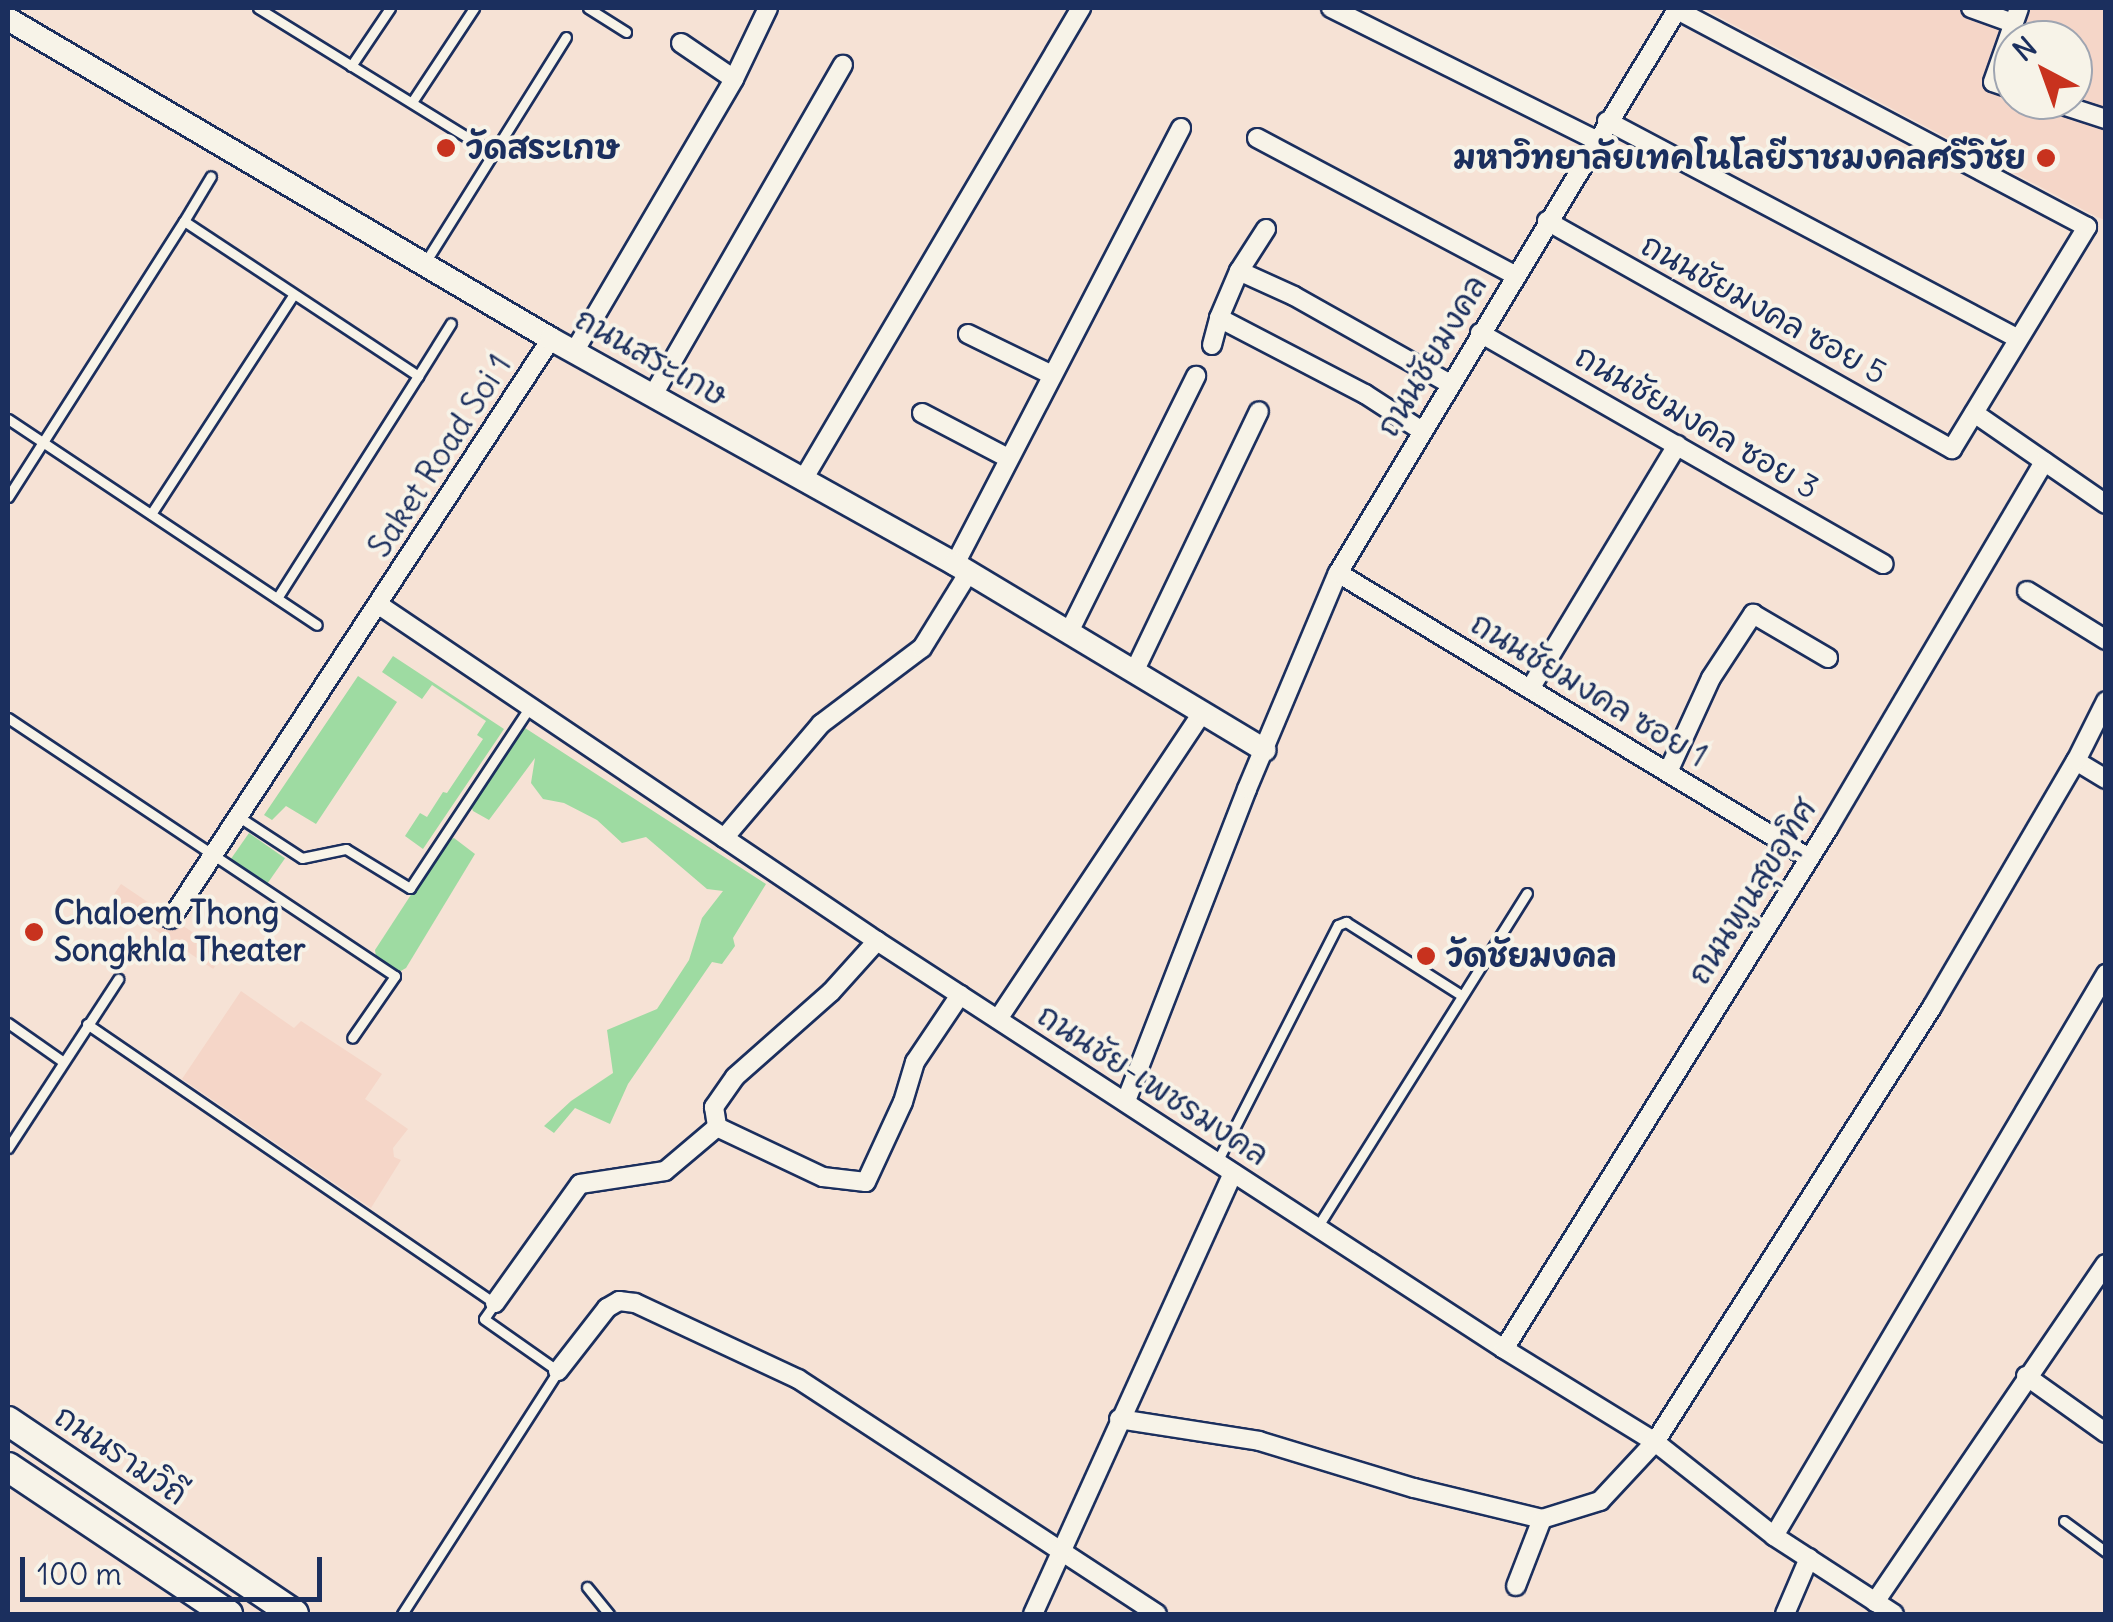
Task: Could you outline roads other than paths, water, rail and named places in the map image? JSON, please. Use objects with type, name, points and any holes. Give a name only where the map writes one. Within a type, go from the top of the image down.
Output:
[{"type":"main road","name":"ถนนรามวิถี","points":[[8,1421],[294,1614]]},
{"type":"main road","points":[[8,1467],[228,1614]]},
{"type":"street","points":[[574,352],[734,78],[768,8]]},
{"type":"street","points":[[804,478],[1081,8]]},
{"type":"street","points":[[1332,8],[1596,140]]},
{"type":"street","points":[[1677,8],[2087,227],[1974,413],[2106,504]]},
{"type":"street","name":"ถนนชัยมงคล","points":[[1126,1102],[1338,573],[1677,8]]},
{"type":"street","points":[[1971,8],[2016,15]]},
{"type":"street","name":"ถนนสระเกษ","points":[[8,20],[551,339],[962,568],[1264,750]]},
{"type":"street","points":[[681,43],[734,78]]},
{"type":"street","points":[[653,395],[843,65]]},
{"type":"street","points":[[1608,121],[2018,339]]},
{"type":"street","points":[[724,838],[821,724],[922,648],[962,568],[1008,458],[1181,128]]},
{"type":"street","points":[[1257,138],[1515,275]]},
{"type":"street","name":"ถนนชัยมงคล ซอย 5","points":[[1547,222],[1952,449],[1974,413]]},
{"type":"street","points":[[1212,345],[1239,271],[1266,228]]},
{"type":"street","points":[[1239,271],[1294,296],[1450,384]]},
{"type":"street","points":[[1220,318],[1365,394],[1422,431]]},
{"type":"street","name":"ถนนชัยมงคล ซอย 3","points":[[1480,333],[1884,564]]},
{"type":"street","points":[[968,334],[1050,374]]},
{"type":"street","name":"Saket Road Soi 1","points":[[171,919],[551,339]]},
{"type":"street","points":[[1068,632],[1196,376]]},
{"type":"street","points":[[1134,672],[1259,411]]},
{"type":"street","points":[[922,413],[1008,458]]},
{"type":"street","points":[[1530,689],[1677,446]]},
{"type":"street","name":"ถนนพูนสุขอุทิศ","points":[[1504,1349],[1810,858],[2044,462]]},
{"type":"street","name":"ถนนชัยมงคล ซอย 1","points":[[1338,573],[1810,858]]},
{"type":"street","points":[[2027,590],[2106,640]]},
{"type":"street","name":"ถนนชัย-เพชรมงคล","points":[[379,605],[877,941],[1316,1228],[1655,1442],[1774,1536],[1887,1611]]},
{"type":"street","points":[[1668,772],[1711,678],[1753,614],[1828,658]]},
{"type":"street","points":[[1119,1419],[1259,1440],[1414,1488],[1542,1519],[1600,1501],[1655,1442],[1932,1006],[2076,761],[2106,701]]},
{"type":"street","points":[[998,1020],[1202,713]]},
{"type":"street","points":[[2076,761],[2106,779]]},
{"type":"street","points":[[717,1127],[714,1107],[735,1077],[830,992],[877,941]]},
{"type":"street","points":[[1774,1536],[2106,974]]},
{"type":"street","points":[[717,1127],[823,1176],[866,1182],[903,1102],[915,1062],[960,995]]},
{"type":"street","points":[[495,1303],[580,1184],[665,1172],[717,1127]]},
{"type":"street","points":[[1033,1614],[1225,1167]]},
{"type":"street","points":[[1887,1611],[2026,1376],[2106,1264]]},
{"type":"street","points":[[558,1371],[606,1308],[619,1302],[635,1303],[798,1379],[1158,1614]]},
{"type":"street","points":[[2026,1376],[2106,1433]]},
{"type":"street","points":[[1516,1586],[1542,1519]]},
{"type":"street","points":[[1785,1614],[1809,1558]]},
{"type":"lane","points":[[258,8],[494,154]]},
{"type":"lane","points":[[351,66],[390,8]]},
{"type":"lane","points":[[412,102],[474,8]]},
{"type":"lane","points":[[588,8],[626,32]]},
{"type":"lane","points":[[424,264],[566,36]]},
{"type":"lane","points":[[8,497],[210,176]]},
{"type":"lane","points":[[184,221],[418,376]]},
{"type":"lane","points":[[150,514],[293,295]]},
{"type":"lane","points":[[277,598],[451,322]]},
{"type":"lane","points":[[8,419],[317,625]]},
{"type":"lane","points":[[239,817],[302,858],[346,849],[410,888],[530,707]]},
{"type":"lane","points":[[8,718],[395,976],[352,1038]]},
{"type":"lane","points":[[1316,1228],[1527,893]]},
{"type":"lane","points":[[1225,1167],[1338,926],[1346,922],[1461,995]]},
{"type":"lane","points":[[8,1148],[118,979]]},
{"type":"lane","points":[[8,1022],[62,1060]]},
{"type":"lane","points":[[87,1024],[495,1303],[484,1318],[558,1371],[402,1614]]},
{"type":"lane","points":[[2064,1521],[2106,1552]]},
{"type":"lane","points":[[588,1588],[609,1614]]},
{"type":"place","name":"วัดสระเกษ","points":[[446,148]]},
{"type":"place","name":"มหาวิทยาลัยเทคโนโลยีราชมงคลศรีวิชัย","points":[[2046,158]]},
{"type":"place","name":"Chaloem Thong Songkhla Theater","points":[[34,932]]},
{"type":"place","name":"วัดชัยมงคล","points":[[1426,956]]}]
